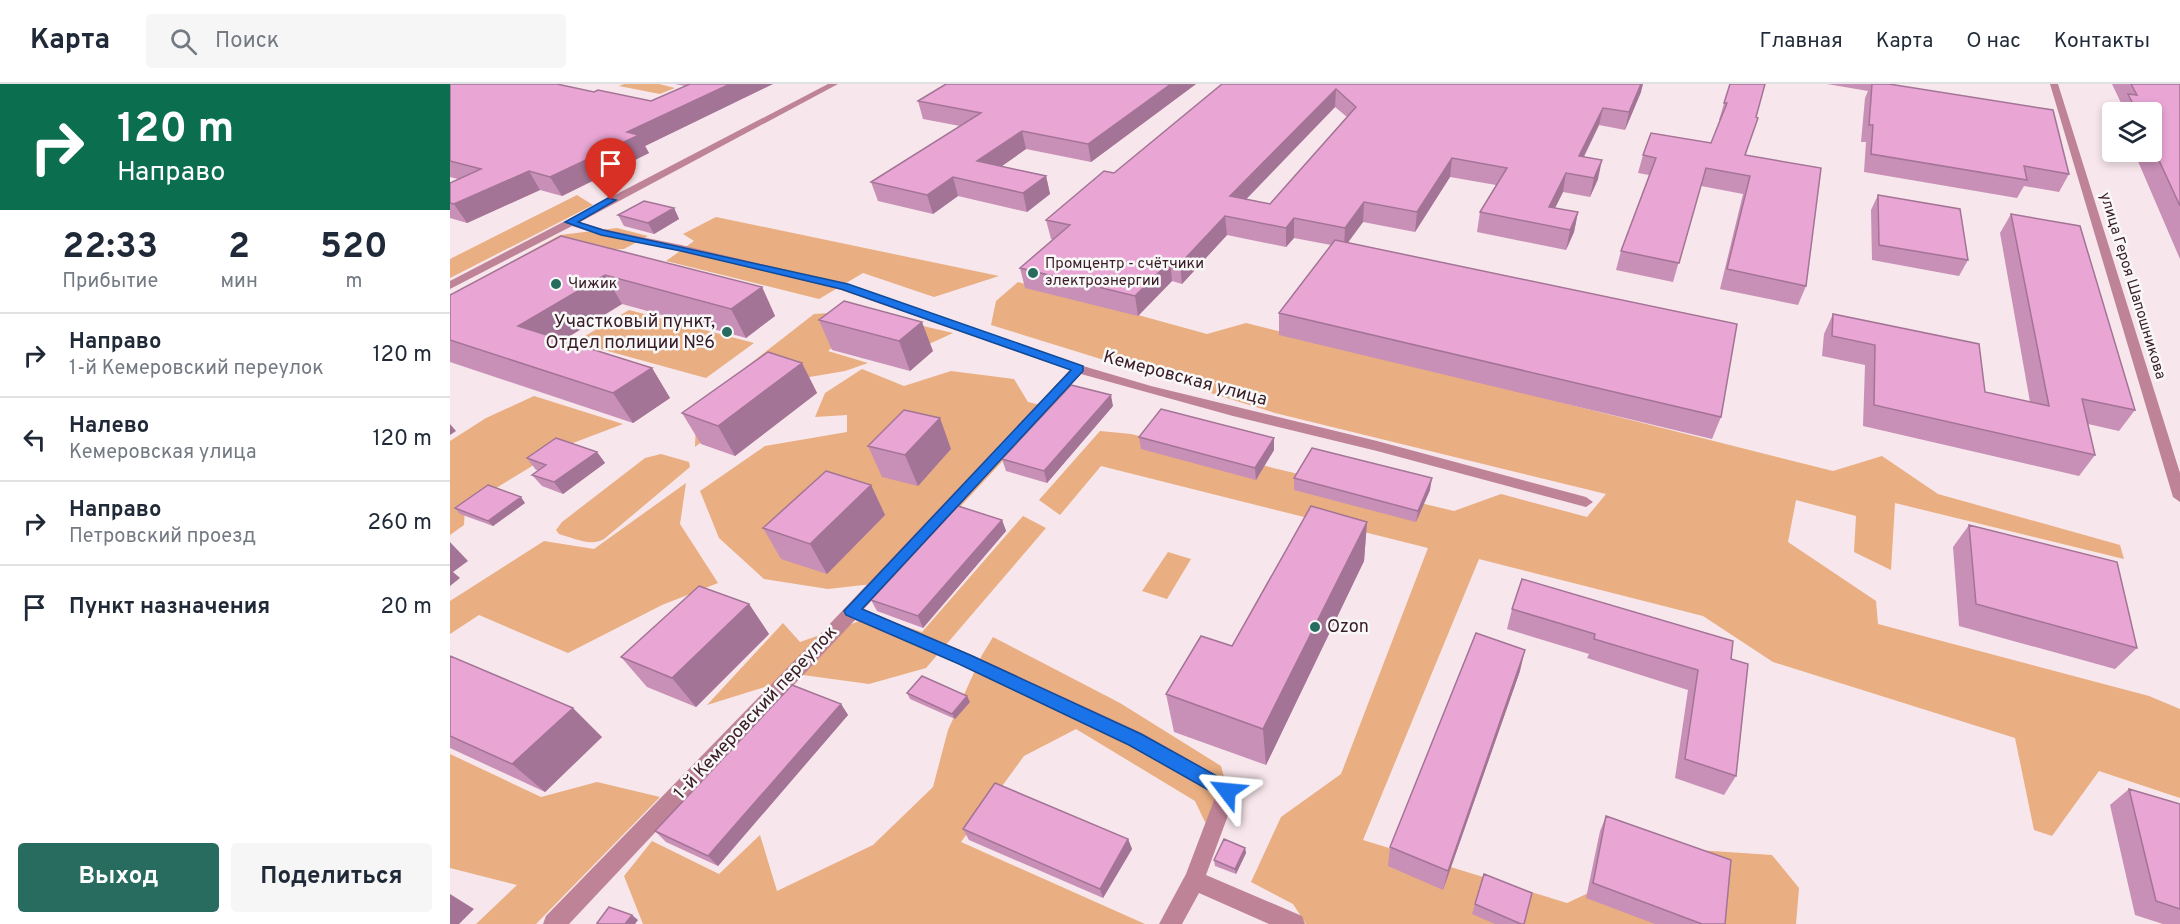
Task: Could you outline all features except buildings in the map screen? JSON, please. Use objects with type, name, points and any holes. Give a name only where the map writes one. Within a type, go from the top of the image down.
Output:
[{"type":"street","points":[[450,286],[834,84]]},
{"type":"street","name":"улица Героя Шапошникова","points":[[2054,84],[2180,497]]},
{"type":"street","name":"Кемеровская улица","points":[[570,222],[601,232],[681,248],[845,287],[1078,369],[1233,412],[1377,446],[1586,502]]},
{"type":"street","name":"1-й Кемеровский переулок","points":[[554,924],[728,744],[1078,369]]},
{"type":"street","points":[[851,611],[964,659],[1135,739],[1227,791],[1194,880],[1170,924]]},
{"type":"street","points":[[1194,880],[1294,924]]},
{"type":"shaded area","points":[[659,84],[675,88],[660,94],[619,86]]},
{"type":"shaded area","points":[[577,195],[593,205],[450,278],[450,259]]},
{"type":"shaded area","points":[[716,217],[999,276],[934,297],[863,273],[819,299],[666,261],[694,241],[683,234]]},
{"type":"shaded area","points":[[617,228],[648,236],[624,249],[603,250],[473,283],[560,235]]},
{"type":"shaded area","points":[[1018,282],[1207,334],[1246,323],[1833,471],[1882,456],[1938,494],[2120,545],[2124,559],[1895,503],[1891,570],[1854,552],[1856,516],[1796,500],[1788,542],[1876,601],[1878,624],[2149,696],[2180,709],[2180,798],[2099,771],[2052,836],[2034,830],[2015,738],[1773,662],[1703,616],[1479,559],[1363,840],[1567,903],[1682,849],[1772,855],[1799,888],[1796,924],[1306,924],[1293,904],[1251,882],[1281,817],[1341,774],[1428,548],[1101,466],[1060,515],[1039,500],[1100,431],[1131,434],[1454,511],[1501,494],[1587,517],[1606,494],[1275,413],[991,325],[996,301]]},
{"type":"shaded area","points":[[629,310],[754,343],[706,378],[575,342]]},
{"type":"shaded area","points":[[859,311],[953,333],[927,345],[855,329],[828,351],[868,363],[845,371],[780,382],[695,447],[696,420],[732,393],[742,370],[814,314]]},
{"type":"shaded area","points":[[862,369],[904,386],[951,371],[1014,379],[1028,402],[1052,408],[890,582],[828,589],[764,579],[719,538],[700,491],[765,446],[847,432],[847,415],[815,417],[825,393]]},
{"type":"shaded area","points":[[534,396],[623,424],[565,446],[465,507],[464,525],[450,535],[450,441],[486,418]]},
{"type":"shaded area","points":[[661,454],[689,462],[690,467],[604,539],[588,542],[559,534],[556,530],[562,522],[645,458]]},
{"type":"shaded area","points":[[686,483],[680,524],[718,583],[662,605],[568,653],[479,615],[450,634],[450,601],[544,541],[594,549]]},
{"type":"shaded area","points":[[1023,516],[1046,528],[926,668],[869,684],[803,675],[707,705],[783,623],[800,642],[874,616],[922,632]]},
{"type":"shaded area","points":[[1168,552],[1191,559],[1167,599],[1142,591]]},
{"type":"shaded area","points":[[993,637],[1120,703],[1221,766],[1233,810],[1205,822],[1195,801],[1076,729],[1024,756],[961,842],[1145,924],[643,924],[624,876],[652,841],[719,874],[760,835],[777,891],[873,845],[933,787],[948,730],[982,655]]},
{"type":"shaded area","points":[[450,754],[541,797],[597,782],[660,797],[536,924],[476,924],[517,885],[450,868]]},
{"type":"place","name":"Промцентр - счётчики электроэнергии","points":[[1033,273]]},
{"type":"place","name":"Чижик","points":[[556,284]]},
{"type":"place","name":"Участковый пункт, Отдел полиции №6","points":[[727,332]]},
{"type":"place","name":"Ozon","points":[[1315,627]]},
{"type":"route","points":[[611,200],[570,222],[601,232],[681,248],[845,287],[1078,369],[851,611],[964,659],[1135,739],[1227,791]]}]
